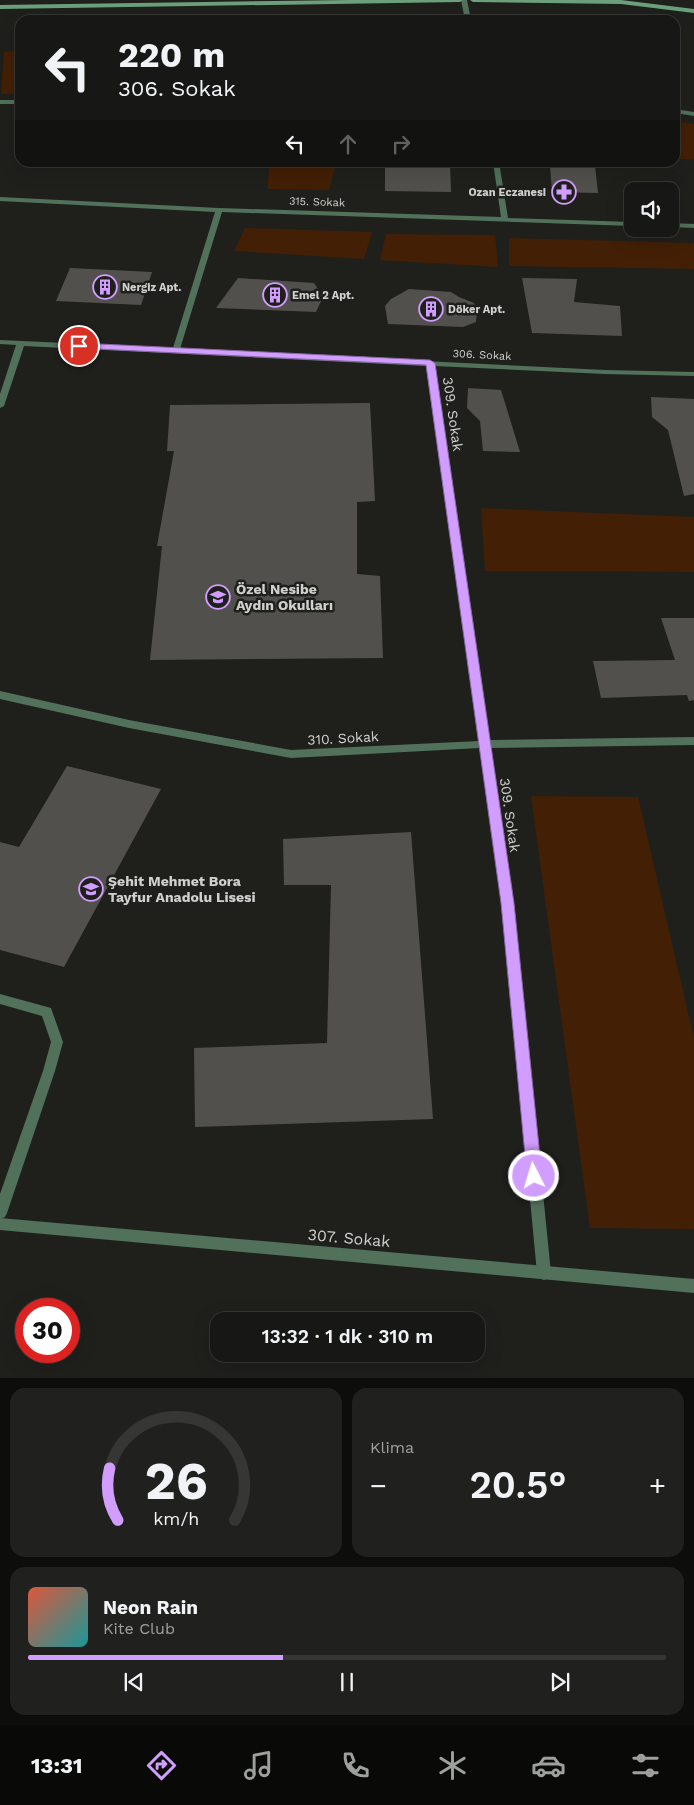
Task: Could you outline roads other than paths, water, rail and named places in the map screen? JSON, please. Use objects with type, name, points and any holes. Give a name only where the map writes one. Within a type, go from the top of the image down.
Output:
[{"type":"main road","points":[[0,7],[213,2],[460,0]]},
{"type":"main road","points":[[473,0],[621,2],[694,10]]},
{"type":"street","points":[[464,0],[467,15]]},
{"type":"street","points":[[0,102],[15,102]]},
{"type":"street","points":[[680,112],[694,114]]},
{"type":"street","points":[[497,167],[505,220]]},
{"type":"street","name":"315. Sokak","points":[[0,200],[218,210],[624,224]]},
{"type":"street","points":[[176,350],[218,210]]},
{"type":"street","points":[[679,225],[694,226]]},
{"type":"street","name":"306. Sokak","points":[[0,342],[605,372],[694,374]]},
{"type":"street","points":[[0,406],[21,343]]},
{"type":"street","name":"309. Sokak","points":[[430,363],[508,903],[544,1273]]},
{"type":"street","name":"310. Sokak","points":[[0,695],[128,724],[291,754],[485,744],[694,741]]},
{"type":"street","points":[[0,999],[47,1012],[57,1042],[49,1071],[0,1212]]},
{"type":"street","name":"307. Sokak","points":[[0,1224],[694,1286]]},
{"type":"place","name":"Ozan Eczanesi","points":[[564,192]]},
{"type":"place","name":"Nergiz Apt.","points":[[105,287]]},
{"type":"place","name":"Emel 2 Apt.","points":[[275,295]]},
{"type":"place","name":"Döker Apt.","points":[[431,309]]},
{"type":"place","name":"Özel Nesibe Aydın Okulları","points":[[218,597]]},
{"type":"place","name":"Şehit Mehmet Bora Tayfur Anadolu Lisesi","points":[[91,889]]}]
